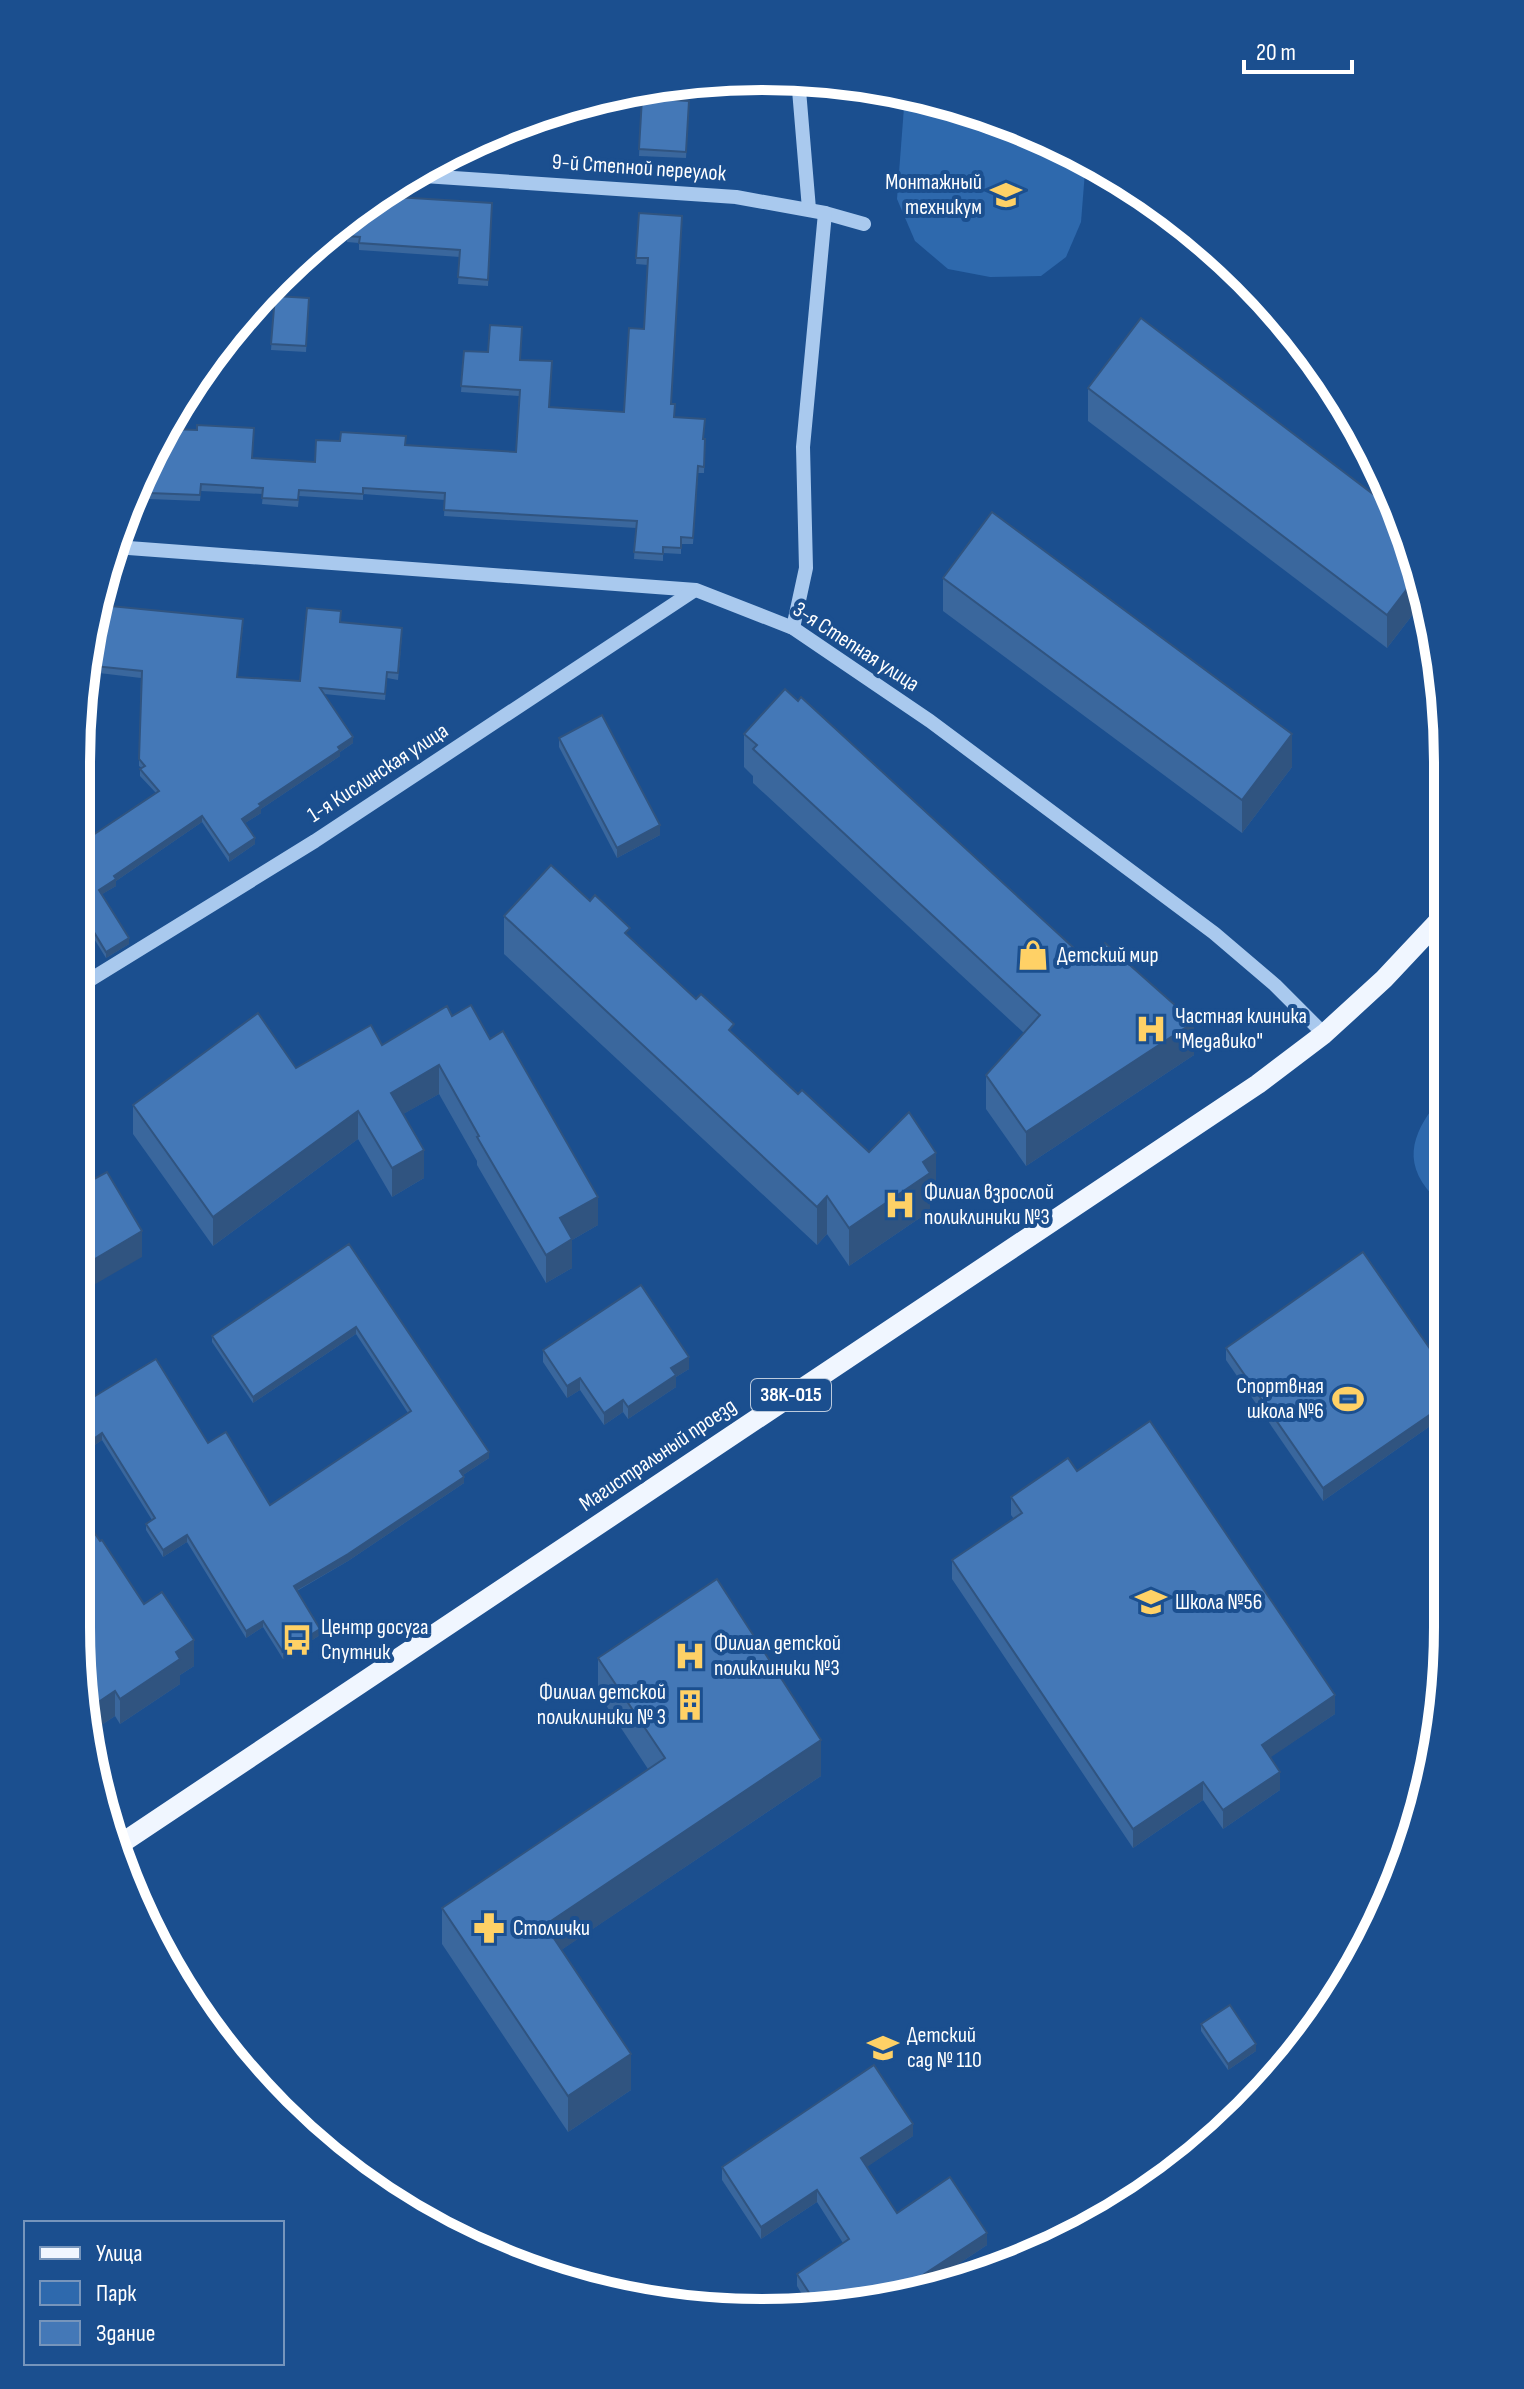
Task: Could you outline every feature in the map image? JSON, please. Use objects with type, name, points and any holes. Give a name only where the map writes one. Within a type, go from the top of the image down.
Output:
[{"type":"main road","name":"Магистральный проезд","points":[[125,1841],[1258,1084],[1324,1034],[1384,979],[1434,926]]},
{"type":"street","points":[[799,91],[809,209]]},
{"type":"street","name":"9-й Степной переулок","points":[[432,177],[736,197],[809,209],[864,224]]},
{"type":"street","points":[[793,628],[806,568],[803,447],[825,213]]},
{"type":"street","name":"3-я Степная улица","points":[[125,548],[696,590],[793,628],[930,721],[1214,933],[1275,985],[1324,1034]]},
{"type":"street","name":"1-я Кислинская улица","points":[[90,980],[315,841],[696,590]]},
{"type":"green space","points":[[904,106],[1019,141],[1085,173],[1081,222],[1066,257],[1041,276],[990,277],[948,269],[915,241],[897,199]]},
{"type":"green space","points":[[1434,1107],[1434,1198],[1414,1163],[1416,1139]]},
{"type":"building","points":[[642,101],[689,101],[686,152],[639,149]]},
{"type":"building","points":[[398,197],[492,203],[488,280],[458,277],[460,250],[359,243],[360,237],[347,236]]},
{"type":"building","points":[[639,213],[682,216],[671,404],[675,404],[674,417],[705,419],[705,439],[704,467],[698,466],[693,538],[681,537],[681,548],[663,547],[663,554],[634,552],[637,521],[444,510],[445,493],[363,488],[363,494],[299,490],[298,500],[262,498],[263,488],[201,484],[200,495],[149,493],[159,465],[178,429],[197,430],[197,425],[254,428],[252,458],[315,462],[316,440],[340,441],[341,432],[406,436],[405,445],[516,452],[520,390],[461,386],[464,351],[488,352],[490,325],[522,327],[520,360],[552,361],[549,407],[624,412],[629,328],[644,329],[648,258],[636,258]]},
{"type":"building","points":[[278,296],[309,298],[306,346],[271,344],[275,300]]},
{"type":"building","points":[[1141,318],[1381,500],[1410,585],[1387,615],[1088,388]]},
{"type":"building","points":[[992,512],[1292,734],[1242,800],[943,578]]},
{"type":"building","points":[[109,606],[243,619],[237,677],[300,681],[307,608],[341,611],[340,622],[402,628],[398,673],[387,672],[385,694],[320,688],[353,737],[338,747],[340,750],[259,804],[261,806],[242,819],[255,838],[229,855],[202,816],[114,876],[116,879],[99,890],[129,938],[106,952],[90,926],[90,837],[159,791],[140,769],[145,766],[139,759],[142,671],[97,666]]},
{"type":"building","points":[[785,689],[798,701],[801,697],[1089,962],[1105,943],[1194,1022],[1026,1132],[986,1075],[1040,1015],[753,749],[757,745],[744,734]]},
{"type":"building","points":[[602,715],[660,825],[617,848],[559,738]]},
{"type":"building","points":[[551,865],[590,901],[595,895],[630,928],[625,933],[696,999],[701,994],[734,1024],[729,1030],[798,1094],[802,1090],[869,1152],[909,1112],[936,1153],[923,1162],[930,1173],[849,1228],[827,1196],[817,1207],[504,916]]},
{"type":"building","points":[[471,1005],[490,1039],[503,1031],[598,1197],[560,1218],[572,1239],[546,1255],[439,1065],[391,1093],[424,1150],[392,1168],[358,1111],[213,1217],[133,1105],[258,1013],[296,1068],[371,1025],[382,1045],[447,1006],[452,1016]]},
{"type":"building","points":[[107,1172],[142,1231],[90,1262],[90,1181]]},
{"type":"building","points":[[349,1244],[489,1452],[460,1471],[464,1477],[294,1586],[320,1629],[283,1652],[263,1621],[246,1631],[187,1535],[163,1550],[146,1524],[155,1518],[102,1433],[92,1440],[90,1437],[90,1399],[156,1359],[208,1443],[226,1432],[270,1505],[411,1411],[356,1327],[253,1397],[212,1336]]},
{"type":"building","name":"Спортвная школа №6","points":[[1363,1252],[1434,1355],[1434,1412],[1323,1488],[1226,1348]]},
{"type":"building","points":[[641,1285],[689,1357],[671,1368],[676,1375],[628,1407],[623,1400],[604,1413],[580,1378],[567,1386],[543,1350]]},
{"type":"building","points":[[1150,1421],[1335,1695],[1262,1745],[1280,1772],[1223,1810],[1203,1782],[1133,1829],[952,1560],[1022,1513],[1011,1497],[1068,1458],[1077,1471]]},
{"type":"building","points":[[90,1526],[144,1604],[162,1592],[194,1640],[176,1652],[180,1659],[120,1699],[115,1691],[95,1704],[91,1671]]},
{"type":"building","points":[[717,1579],[821,1740],[545,1925],[631,2054],[568,2096],[442,1908],[665,1758],[598,1658]]},
{"type":"building","points":[[1230,2005],[1256,2044],[1228,2064],[1201,2024]]},
{"type":"building","points":[[874,2065],[913,2124],[861,2158],[897,2213],[950,2177],[987,2233],[913,2281],[812,2297],[797,2274],[849,2239],[817,2190],[761,2227],[722,2167]]},
{"type":"place","name":"Монтажный техникум","points":[[1006,195]]},
{"type":"place","name":"Детский мир","points":[[1033,955]]},
{"type":"place","name":"Частная клиника \"Медавико\"","points":[[1151,1029]]},
{"type":"place","name":"Филиал взрослой поликлиники №3","points":[[900,1205]]},
{"type":"place","name":"Спортвная школа №6","points":[[1348,1399]]},
{"type":"place","name":"Школа №56","points":[[1151,1602]]},
{"type":"place","name":"Центр досуга Спутник","points":[[297,1640]]},
{"type":"place","name":"Филиал детской поликлиники №3","points":[[690,1656]]},
{"type":"place","name":"Филиал детской поликлиники № 3","points":[[690,1705]]},
{"type":"place","name":"Столички","points":[[489,1928]]},
{"type":"place","name":"Детский сад № 110","points":[[883,2048]]}]
